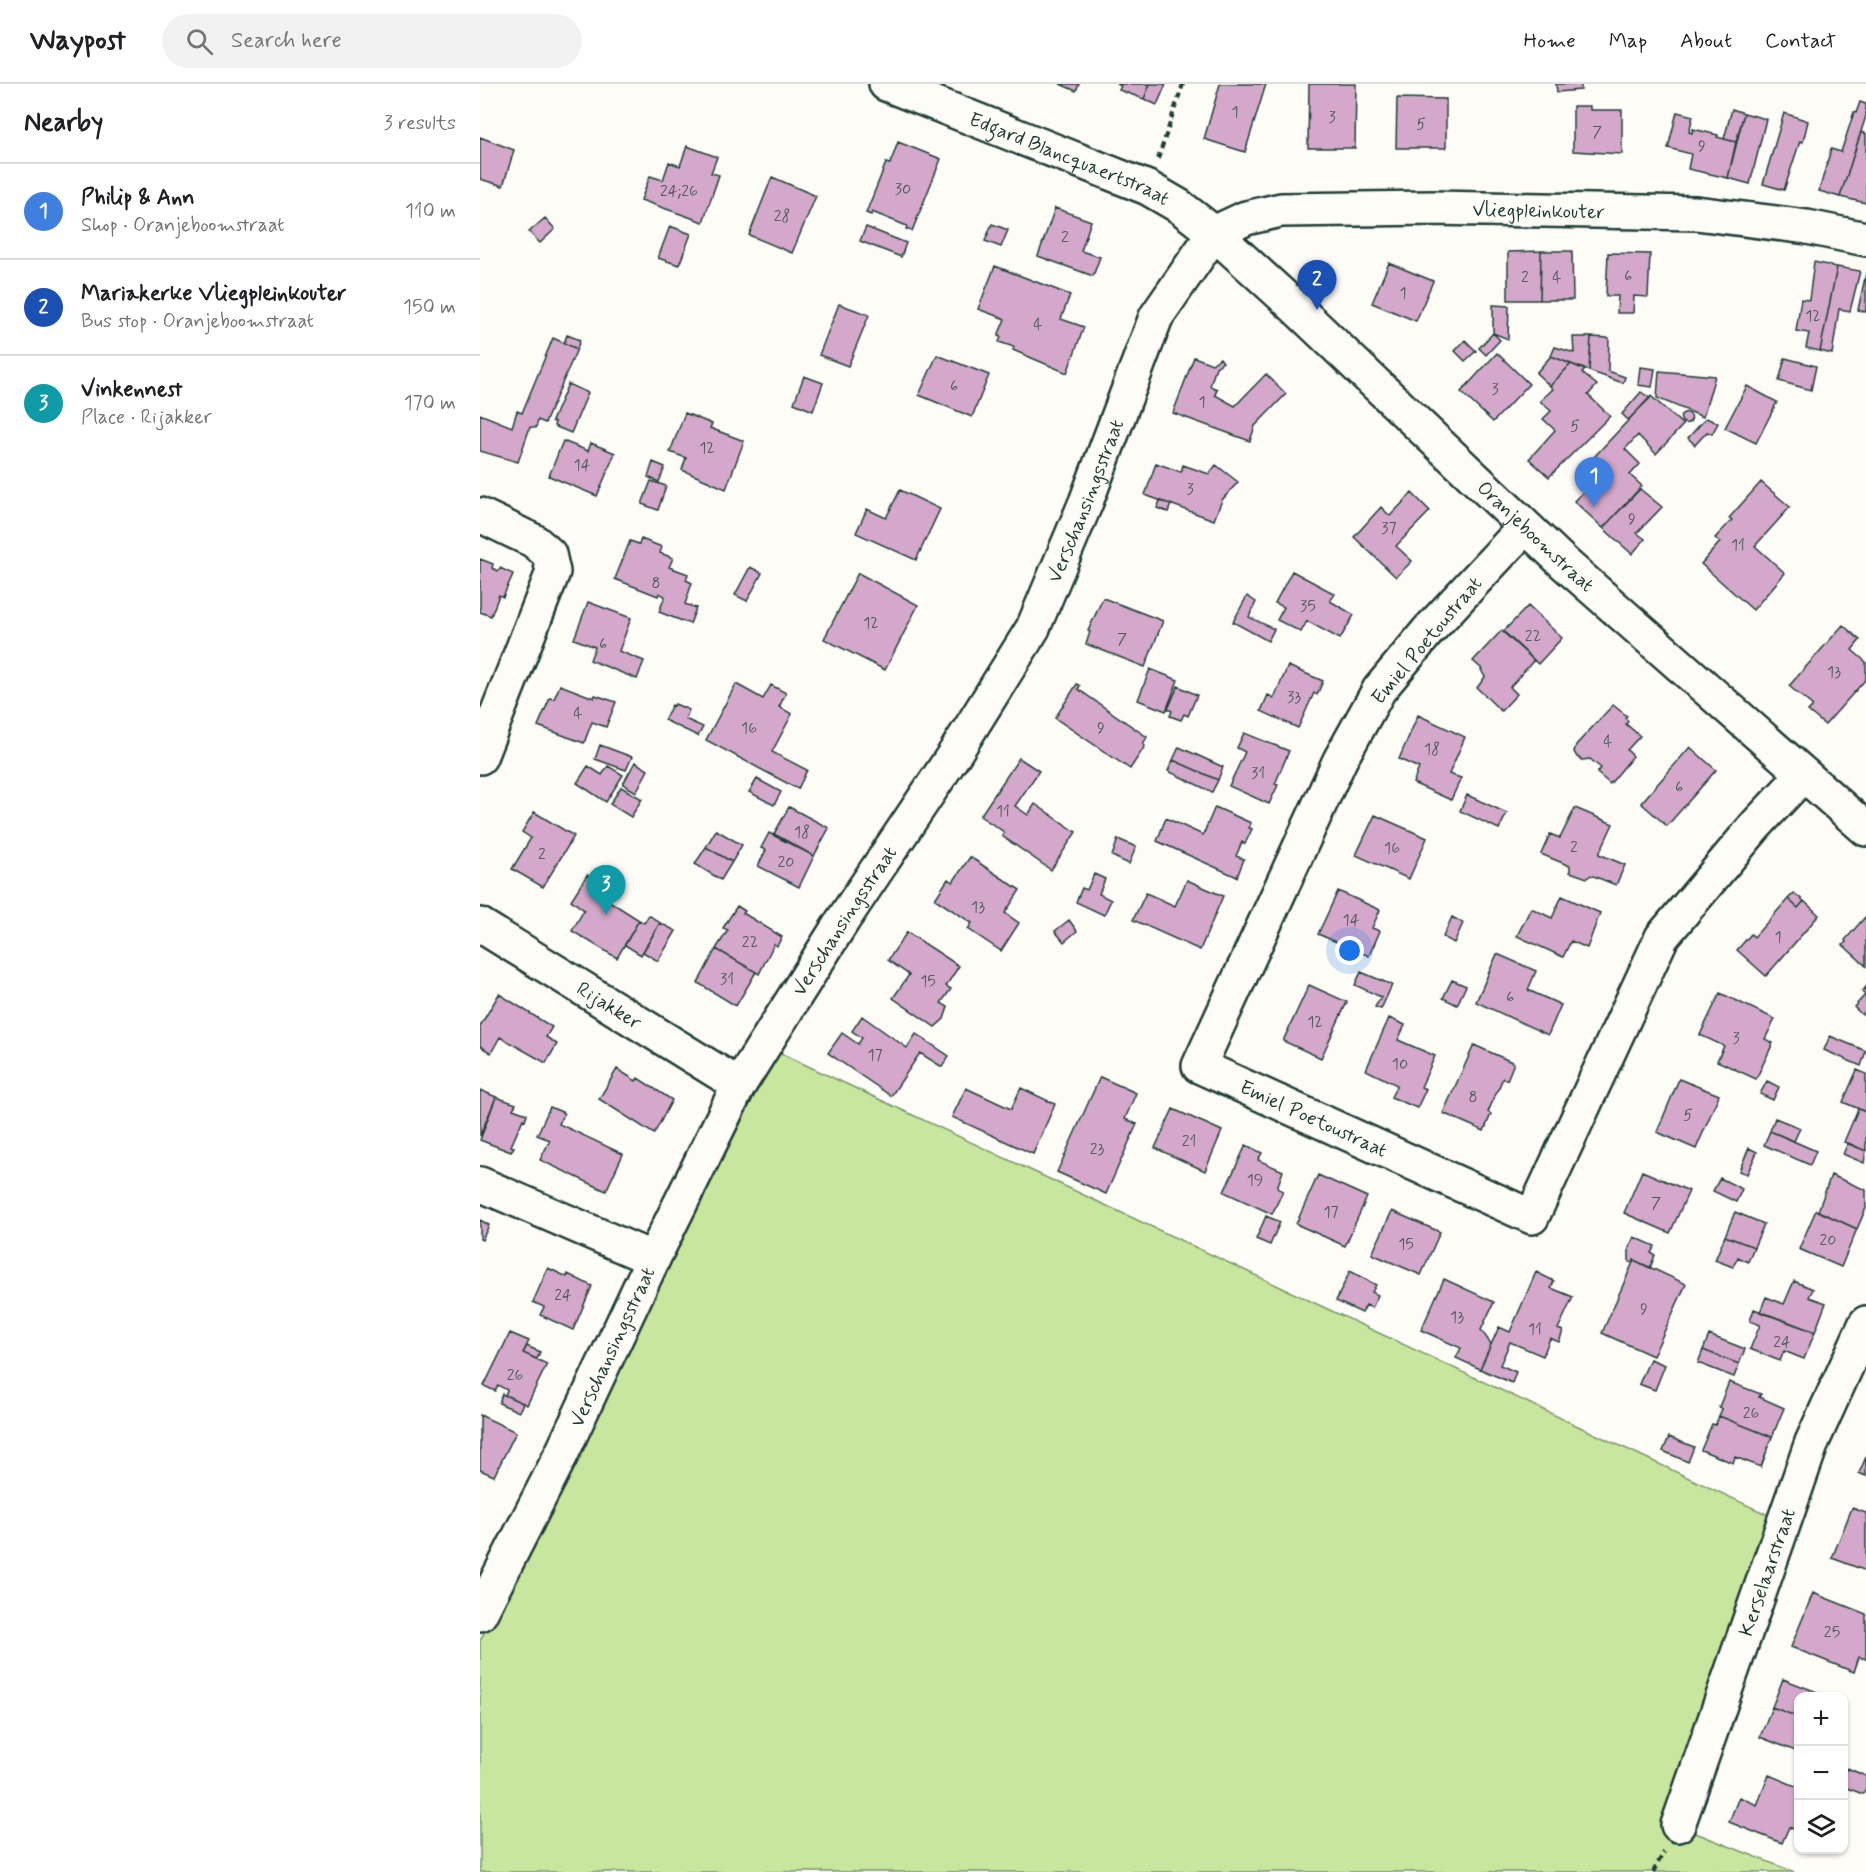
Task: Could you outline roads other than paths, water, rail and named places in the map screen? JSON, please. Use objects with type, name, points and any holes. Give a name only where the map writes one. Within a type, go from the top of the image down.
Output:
[{"type":"street","name":"Edgard Blancquaertstraat","points":[[886,84],[1148,188],[1179,206],[1214,233]]},
{"type":"street","name":"Vliegpleinkouter","points":[[1214,233],[1246,218],[1281,210],[1433,208],[1696,213],[1807,227],[1866,239]]},
{"type":"street","name":"Oranjeboomstraat","points":[[1214,233],[1526,527],[1803,776],[1866,829]]},
{"type":"street","name":"Verschansingsstraat","points":[[480,1614],[561,1455],[653,1259],[739,1084],[843,920],[955,753],[1033,628],[1086,502],[1156,317],[1214,233]]},
{"type":"street","points":[[480,515],[534,541],[549,554],[553,572],[480,757]]},
{"type":"street","name":"Emiel Poetoustraat","points":[[1526,527],[1428,631],[1379,690],[1340,760],[1199,1066],[1532,1217],[1662,937],[1756,825],[1803,776]]},
{"type":"street","name":"Rijakker","points":[[480,926],[739,1084]]},
{"type":"street","points":[[480,1184],[653,1259]]},
{"type":"street","name":"Kerselaarstraat","points":[[1678,1825],[1812,1442],[1866,1323]]},
{"type":"place","name":"Mariakerke Vliegpleinkouter","points":[[1317,310]]},
{"type":"place","name":"Philip & Ann","points":[[1594,507]]},
{"type":"place","name":"Vinkennest","points":[[606,915]]}]
